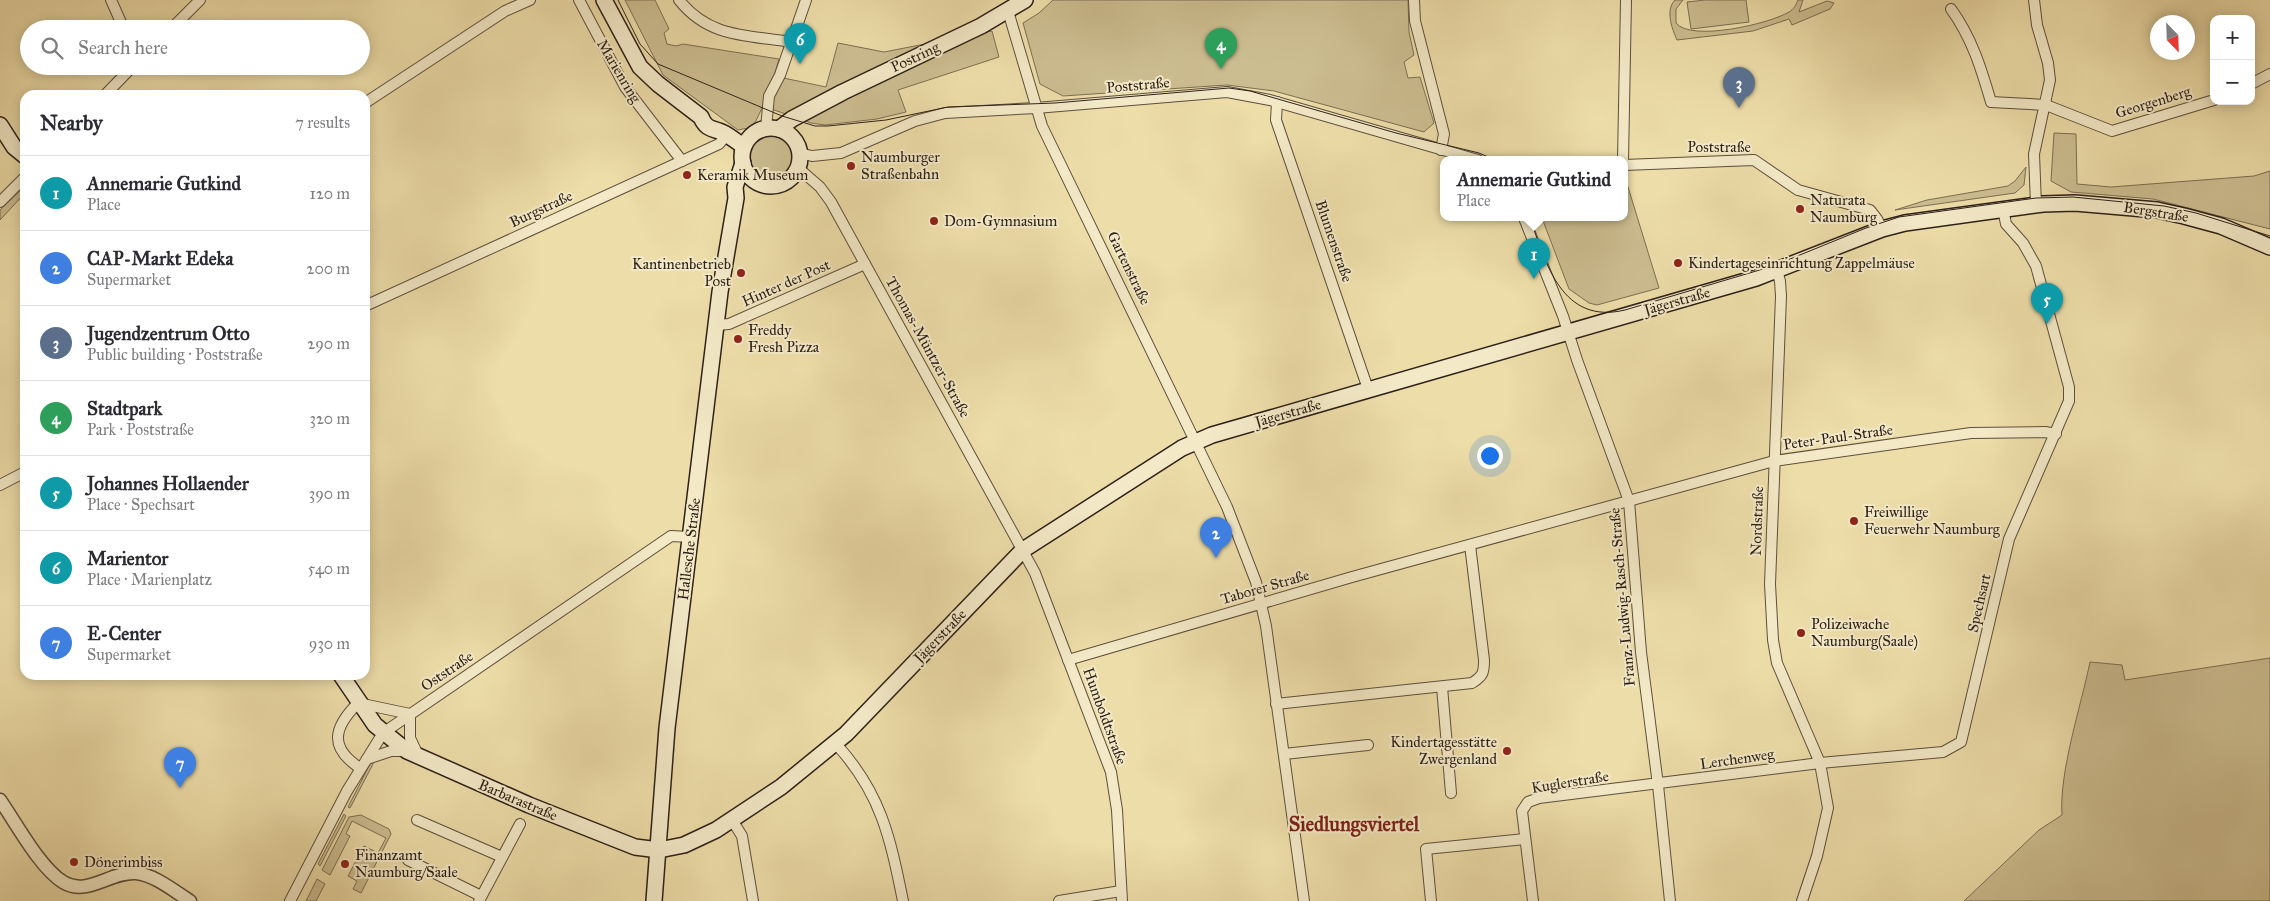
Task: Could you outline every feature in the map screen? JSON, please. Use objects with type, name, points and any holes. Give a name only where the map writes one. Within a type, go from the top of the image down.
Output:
[{"type":"main road","name":"Marienring","points":[[604,0],[627,47],[640,67],[658,84],[701,117],[704,124],[712,131],[723,133],[744,146]]},
{"type":"main road","name":"Postring","points":[[772,129],[805,114],[850,88],[1008,11],[1025,0]]},
{"type":"main road","points":[[797,153],[772,129],[751,135],[744,146],[743,163],[748,174],[759,183],[780,184],[790,178],[797,153],[794,130],[805,114]]},
{"type":"main road","points":[[0,126],[14,147],[20,152]]},
{"type":"main road","name":"Hallesche Straße","points":[[654,901],[667,728],[690,537],[720,292],[736,198],[735,187],[743,163]]},
{"type":"main road","points":[[736,198],[750,187],[759,183]]},
{"type":"main road","name":"Bergstraße","points":[[2036,205],[2075,203],[2157,210],[2221,226],[2270,246]]},
{"type":"main road","name":"Jägerstraße","points":[[659,850],[684,845],[707,835],[802,772],[836,744],[1023,550],[1196,441],[1368,389],[1777,271],[1882,229],[1924,220],[2036,205]]},
{"type":"main road","name":"Barbarastraße","points":[[344,680],[358,703],[383,733],[407,751],[582,827],[640,849],[659,850]]},
{"type":"street","points":[[111,0],[120,20]]},
{"type":"street","points":[[180,20],[200,0]]},
{"type":"street","points":[[370,100],[505,11],[530,0]]},
{"type":"street","name":"Marienring","points":[[579,0],[625,87],[682,161]]},
{"type":"street","points":[[679,0],[702,23],[715,29],[792,42]]},
{"type":"street","points":[[772,129],[768,99],[780,75],[806,0]]},
{"type":"street","points":[[1414,0],[1415,21],[1444,134],[1441,150]]},
{"type":"street","points":[[1623,156],[1626,0]]},
{"type":"street","points":[[2034,0],[2037,25],[2049,68],[2050,85],[2034,154],[2036,205]]},
{"type":"street","name":"Georgenberg","points":[[1951,9],[1965,28],[1975,49],[1991,102],[2046,105],[2112,131],[2210,101]]},
{"type":"street","name":"Gartenstraße","points":[[1008,11],[1042,126],[1231,515],[1262,603],[1304,901]]},
{"type":"street","points":[[2255,82],[2270,74]]},
{"type":"street","points":[[110,90],[124,75]]},
{"type":"street","name":"Poststraße","points":[[797,153],[812,156],[837,154],[932,115],[1220,92],[1244,94],[1276,102],[1463,156]]},
{"type":"street","name":"Blumenstraße","points":[[1276,102],[1276,120],[1368,389]]},
{"type":"street","name":"Burgstraße","points":[[370,304],[719,144],[723,133]]},
{"type":"street","name":"Thomas-Müntzer-Straße","points":[[797,153],[824,192],[865,264],[1023,550]]},
{"type":"street","name":"Poststraße","points":[[1628,165],[1748,160],[1764,166],[1798,190],[1870,210],[1878,219],[1882,229]]},
{"type":"street","points":[[0,202],[20,182]]},
{"type":"street","name":"Spechsart","points":[[1820,763],[1943,752],[1961,742],[2009,539],[2066,413],[2069,401],[2069,387],[2036,266],[2023,243],[2006,224],[2003,209]]},
{"type":"street","name":"Franz-Ludwig-Rasch-Straße","points":[[1525,221],[1568,332],[1629,501],[1641,652],[1670,901]]},
{"type":"street","name":"Hinter der Post","points":[[717,325],[729,324],[865,264]]},
{"type":"street","name":"Nordstraße","points":[[1777,271],[1781,296],[1770,584],[1773,640],[1778,663],[1820,763]]},
{"type":"street","name":"Peter-Paul-Straße","points":[[1629,501],[1774,461],[1971,433],[2045,432],[2056,434]]},
{"type":"street","points":[[0,485],[20,475]]},
{"type":"street","name":"Taborer Straße","points":[[1068,660],[1262,603],[1629,501]]},
{"type":"street","name":"Oststraße","points":[[290,901],[360,768],[383,733],[671,536],[690,537]]},
{"type":"street","points":[[1276,704],[1472,683],[1484,673],[1470,545]]},
{"type":"street","name":"Humboldtstraße","points":[[1023,550],[1035,573],[1111,772],[1116,803],[1121,896]]},
{"type":"street","points":[[1442,686],[1450,770],[1450,793]]},
{"type":"street","points":[[360,768],[349,761],[341,751],[337,734],[342,720],[358,703],[410,714],[410,738],[415,752],[421,758]]},
{"type":"street","points":[[836,744],[865,781],[885,822],[903,901]]},
{"type":"street","points":[[1284,754],[1368,746]]},
{"type":"street","points":[[366,759],[391,751],[407,751]]},
{"type":"street","points":[[1802,901],[1824,831],[1828,808],[1820,763]]},
{"type":"street","name":"Lerchenweg","points":[[1658,785],[1820,763]]},
{"type":"street","name":"Kuglerstraße","points":[[1533,901],[1522,811],[1528,802],[1540,798],[1658,785]]},
{"type":"street","points":[[1,802],[45,866],[63,882],[76,887],[86,887],[134,872],[145,874],[190,901]]},
{"type":"street","points":[[417,820],[502,858]]},
{"type":"street","points":[[732,820],[742,836],[753,901]]},
{"type":"street","points":[[408,860],[480,898],[520,824]]},
{"type":"street","points":[[1431,901],[1426,849],[1525,839]]},
{"type":"street","points":[[1059,901],[1121,896]]},
{"type":"shaded area","points":[[625,0],[655,0],[669,29],[664,33],[667,44],[676,46],[683,44],[779,59],[774,76],[826,87],[838,43],[884,52],[992,31],[999,57],[898,90],[906,112],[877,119],[825,125],[811,123],[763,106],[753,127],[738,130],[663,75]]},
{"type":"shaded area","points":[[1053,0],[1408,0],[1409,32],[1414,55],[1404,62],[1408,78],[1420,77],[1434,123],[1424,132],[1274,91],[1227,85],[1063,96],[1040,84],[1023,23],[1039,13]]},
{"type":"shaded area","points":[[1675,0],[1683,0],[1676,9],[1676,23],[1684,28],[1697,31],[1731,29],[1779,17],[1792,10],[1798,0],[1803,0],[1799,12],[1827,1],[1834,3],[1830,9],[1792,25],[1789,19],[1753,31],[1677,40],[1670,14],[1670,9]]},
{"type":"shaded area","points":[[1746,0],[1749,22],[1691,29],[1687,2]]},
{"type":"shaded area","points":[[2054,133],[2076,134],[2077,184],[2111,187],[2254,176],[2270,171],[2270,229],[2153,199],[2071,192],[2051,181]]},
{"type":"shaded area","points":[[776,134],[788,140],[793,148],[793,166],[788,174],[780,179],[766,180],[754,174],[749,166],[748,152],[754,140],[762,135]]},
{"type":"shaded area","points":[[2026,167],[2024,185],[2015,193],[1895,210],[1927,200],[2008,186],[2015,181]]},
{"type":"shaded area","points":[[1628,187],[1659,288],[1597,305],[1589,303],[1569,289],[1543,221],[1628,221]]},
{"type":"shaded area","points":[[20,191],[20,198],[0,220],[0,210]]},
{"type":"shaded area","points":[[2270,658],[2270,901],[1964,901],[2039,830],[2062,815],[2062,798],[2067,759],[2090,662],[2122,665],[2125,680]]},
{"type":"shaded area","points":[[375,759],[350,808],[348,807],[371,762]]},
{"type":"shaded area","points":[[344,814],[346,816],[320,866],[318,864]]},
{"type":"shaded area","points":[[361,815],[389,829],[391,834],[361,893],[353,889],[357,881],[348,876],[364,846],[378,853],[386,838],[352,821],[346,834],[350,836],[330,875],[322,870],[349,817]]},
{"type":"shaded area","points":[[317,879],[325,884],[316,901],[306,901]]},
{"type":"tram line","points":[[618,0],[640,44],[658,64],[782,116],[815,126],[886,120],[948,107],[1055,103],[1229,88],[1250,91],[1396,133],[1486,156]]},
{"type":"tram line","points":[[1531,221],[1550,271],[1560,287],[1571,300],[1586,308],[1603,312],[1625,310],[1773,266],[1866,228],[1899,217],[2036,198],[2073,197],[2164,206],[2196,213],[2270,236]]},
{"type":"place","name":"Marientor","points":[[800,64]]},
{"type":"place","name":"Stadtpark","points":[[1221,69]]},
{"type":"place","name":"Jugendzentrum Otto","points":[[1739,108]]},
{"type":"place","name":"Naumburger Straßenbahn","points":[[851,166]]},
{"type":"place","name":"Keramik Museum","points":[[687,175]]},
{"type":"place","name":"Naturata Naumburg","points":[[1800,209]]},
{"type":"place","name":"Dom-Gymnasium","points":[[934,221]]},
{"type":"place","name":"Kindertageseinrichtung Zappelmäuse","points":[[1678,263]]},
{"type":"place","name":"Kantinenbetrieb Post","points":[[741,273]]},
{"type":"place","name":"Annemarie Gutkind","points":[[1534,279]]},
{"type":"place","name":"Johannes Hollaender","points":[[2047,324]]},
{"type":"place","name":"Freddy Fresh Pizza","points":[[738,339]]},
{"type":"place","name":"Freiwillige Feuerwehr Naumburg","points":[[1854,521]]},
{"type":"place","name":"CAP-Markt Edeka","points":[[1216,558]]},
{"type":"place","name":"Polizeiwache Naumburg(Saale)","points":[[1801,633]]},
{"type":"place","name":"Kindertagesstätte Zwergenland","points":[[1507,751]]},
{"type":"place","name":"E-Center","points":[[180,788]]},
{"type":"place","name":"Dönerimbiss","points":[[74,862]]},
{"type":"place","name":"Finanzamt Naumburg/Saale","points":[[345,864]]},
{"type":"district","name":"Siedlungsviertel","points":[[1354,824]]}]
